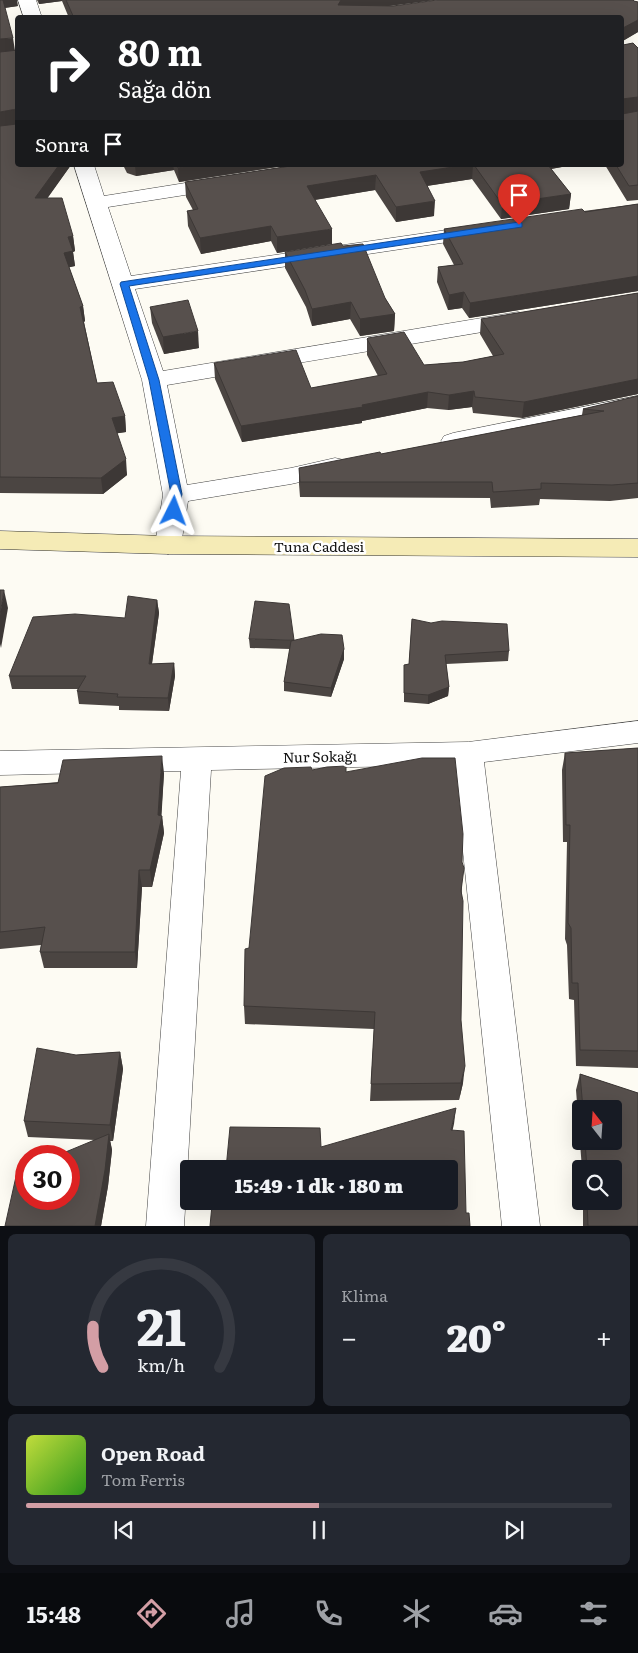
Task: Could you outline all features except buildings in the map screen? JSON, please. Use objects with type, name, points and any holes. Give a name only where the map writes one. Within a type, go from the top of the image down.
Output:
[{"type":"main road","name":"Tuna Caddesi","points":[[0,540],[168,545],[638,548]]},
{"type":"street","points":[[27,0],[33,15]]},
{"type":"street","points":[[85,167],[154,380],[176,494],[168,545]]},
{"type":"street","points":[[96,203],[243,180]]},
{"type":"street","points":[[124,284],[500,228]]},
{"type":"street","points":[[154,380],[541,315]]},
{"type":"street","points":[[427,446],[638,403]]},
{"type":"street","points":[[176,494],[291,476],[359,461]]},
{"type":"street","name":"Nur Sokağı","points":[[0,763],[468,753],[638,732]]},
{"type":"street","points":[[468,753],[521,1226]]},
{"type":"street","points":[[165,1226],[197,759]]},
{"type":"route","points":[[174,511],[176,494],[154,380],[124,284],[519,225]]}]
